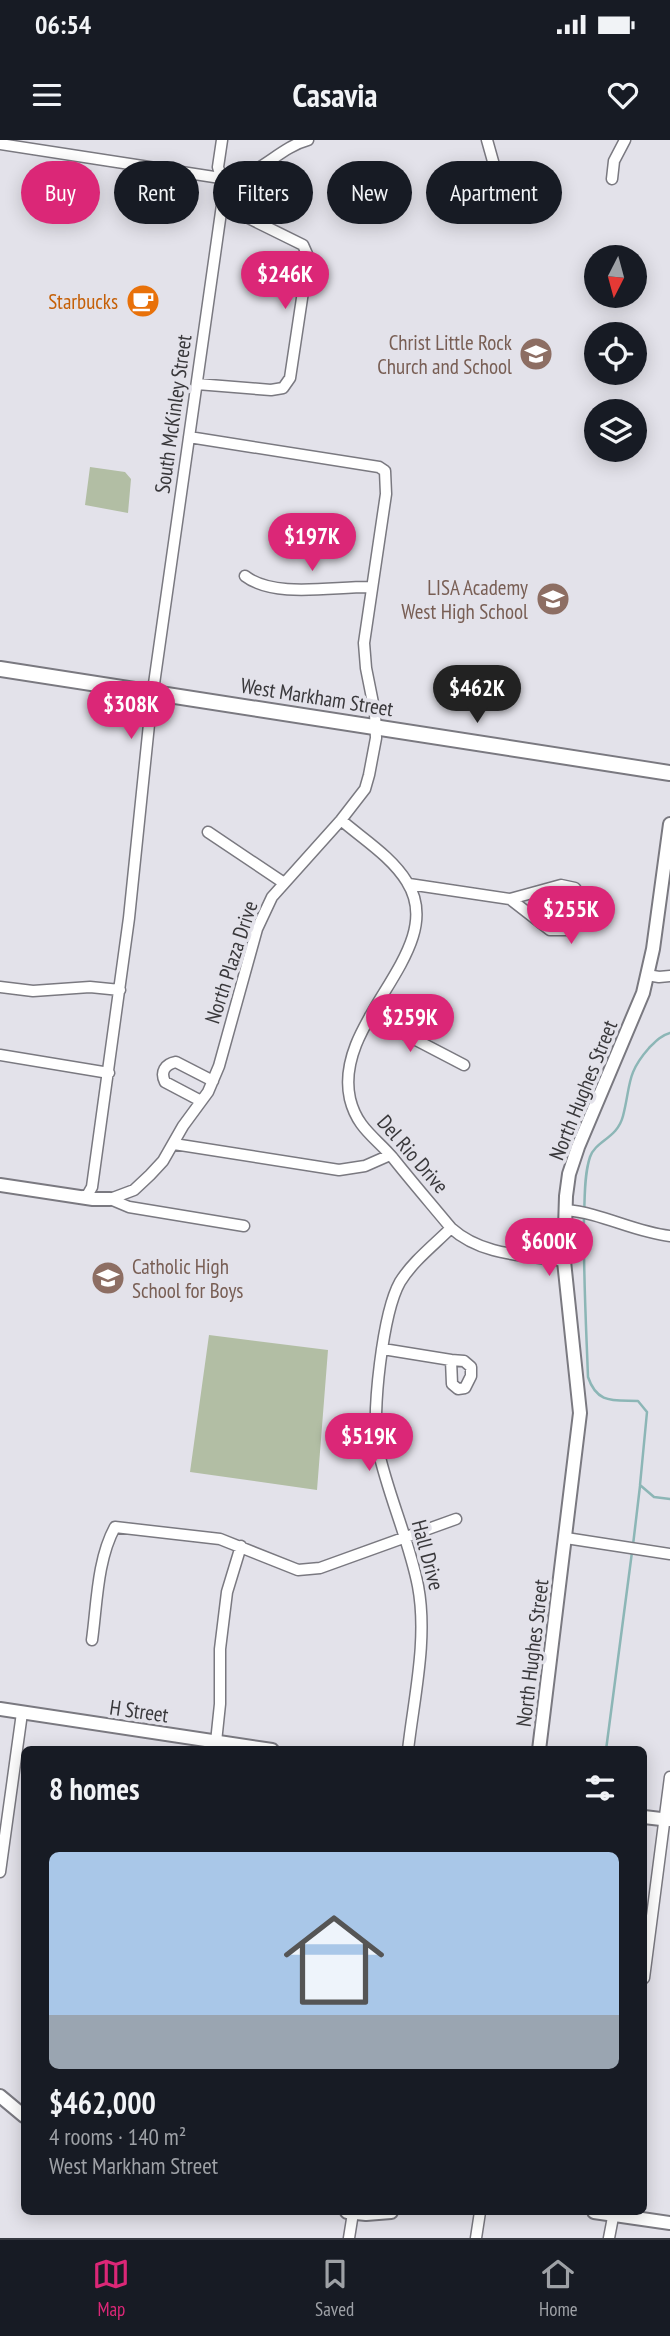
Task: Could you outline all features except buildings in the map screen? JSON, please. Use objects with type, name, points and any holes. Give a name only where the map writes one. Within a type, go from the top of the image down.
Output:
[{"type":"main road","name":"West Markham Street","points":[[0,669],[670,773]]},
{"type":"street","name":"South McKinley Street","points":[[219,161],[222,140]]},
{"type":"street","points":[[487,140],[493,161]]},
{"type":"street","points":[[612,179],[614,161],[625,140]]},
{"type":"street","points":[[269,161],[304,141]]},
{"type":"street","points":[[0,144],[213,177]]},
{"type":"street","name":"South McKinley Street","points":[[82,1197],[89,1194],[92,1187],[109,1073],[152,693],[219,224]]},
{"type":"street","points":[[197,384],[271,390],[283,387],[290,378],[307,254],[303,245],[260,224]]},
{"type":"street","name":"North Plaza Drive","points":[[110,1199],[125,1195],[143,1183],[163,1161],[213,1081],[260,919],[272,897],[365,789],[376,727],[364,655],[386,494],[387,476],[383,469],[189,437]]},
{"type":"street","points":[[245,576],[255,583],[274,589],[372,587]]},
{"type":"street","points":[[341,820],[392,863],[409,884],[510,899],[567,885],[575,888],[583,897],[586,912],[576,927],[557,932],[544,927],[510,899]]},
{"type":"street","name":"North Hughes Street","points":[[540,1746],[580,1413],[564,1261],[578,1211],[569,1174],[636,1012],[647,975],[670,824]]},
{"type":"street","points":[[208,832],[284,883]]},
{"type":"street","name":"Del Rio Drive","points":[[409,884],[415,906],[415,930],[412,942],[353,1049],[348,1073],[354,1111],[367,1133],[390,1155],[451,1228],[465,1240],[483,1248],[564,1261]]},
{"type":"street","points":[[647,975],[670,976]]},
{"type":"street","points":[[0,987],[33,991],[90,987],[120,990]]},
{"type":"street","points":[[370,1016],[464,1065]]},
{"type":"street","points":[[0,1055],[109,1073]]},
{"type":"street","points":[[201,1101],[165,1082],[163,1073],[167,1065],[176,1062],[213,1081]]},
{"type":"street","points":[[174,1144],[339,1170],[365,1166],[390,1155]]},
{"type":"street","points":[[0,1185],[110,1199],[129,1207],[244,1226]]},
{"type":"street","points":[[578,1211],[670,1236]]},
{"type":"street","name":"Hall Drive","points":[[408,1746],[421,1637],[421,1611],[418,1587],[376,1436],[376,1406],[387,1316],[400,1282],[414,1264],[451,1228]]},
{"type":"street","points":[[383,1349],[452,1360]]},
{"type":"street","points":[[92,1640],[103,1561],[115,1527],[220,1539],[292,1569],[304,1571],[405,1539],[456,1519]]},
{"type":"street","points":[[566,1538],[670,1554]]},
{"type":"street","points":[[216,1742],[220,1704],[220,1649],[228,1592],[241,1546]]},
{"type":"street","name":"H Street","points":[[0,1709],[244,1746]]},
{"type":"street","points":[[0,1872],[22,1713]]},
{"type":"street","points":[[647,1957],[667,1820],[670,1777]]},
{"type":"street","points":[[647,1817],[667,1820]]},
{"type":"street","points":[[0,2096],[21,2114]]},
{"type":"street","points":[[349,2238],[350,2215]]},
{"type":"street","points":[[477,2238],[480,2215]]},
{"type":"street","points":[[610,2238],[613,2215]]},
{"type":"street","points":[[626,2215],[670,2222]]},
{"type":"green space","points":[[90,467],[125,472],[131,479],[128,513],[85,505]]},
{"type":"green space","points":[[209,1335],[328,1350],[317,1490],[190,1472]]},
{"type":"waterway","points":[[670,1033],[654,1043],[636,1065],[620,1124],[590,1157],[585,1186],[584,1236],[588,1377],[601,1396],[614,1400],[638,1401],[647,1412],[640,1485],[654,1497],[670,1499]]},
{"type":"waterway","points":[[633,1545],[640,1486]]},
{"type":"waterway","points":[[607,1746],[632,1552]]},
{"type":"place","name":"Starbucks","points":[[143,301]]},
{"type":"place","name":"Christ Little Rock Church and School","points":[[536,354]]},
{"type":"place","name":"LISA Academy West High School","points":[[553,599]]},
{"type":"place","name":"Catholic High School for Boys","points":[[108,1278]]}]
